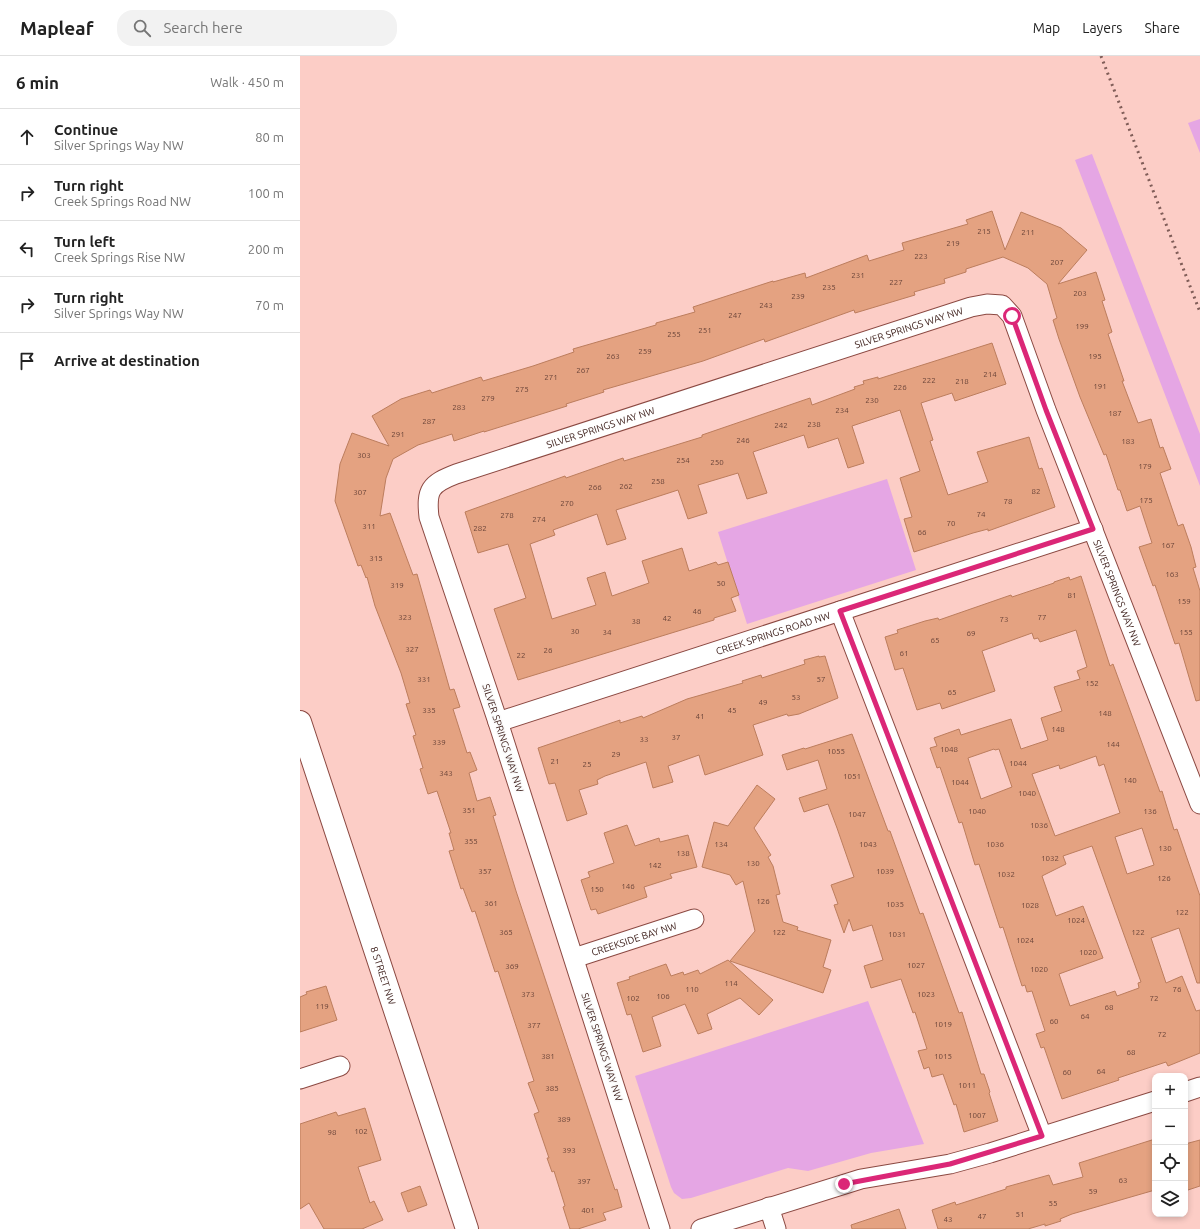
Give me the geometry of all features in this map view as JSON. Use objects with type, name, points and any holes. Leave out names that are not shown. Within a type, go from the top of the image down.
[{"type":"street","name":"SILVER SPRINGS WAY NW","points":[[660,1229],[498,722],[429,517],[427,500],[429,490],[443,479],[971,307],[987,304],[1002,305],[1012,316],[1046,410],[1200,804]]},
{"type":"street","name":"CREEK SPRINGS ROAD NW","points":[[498,722],[1093,529]]},
{"type":"street","points":[[840,611],[1042,1136]]},
{"type":"street","name":"8 STREET NW","points":[[300,722],[467,1229]]},
{"type":"street","name":"CREEKSIDE BAY NW","points":[[574,958],[694,919]]},
{"type":"street","points":[[300,1079],[340,1066]]},
{"type":"street","points":[[1188,1091],[1200,1087]]},
{"type":"street","points":[[701,1229],[855,1181],[950,1164],[1152,1102]]},
{"type":"street","points":[[769,1207],[776,1229]]},
{"type":"shaded area","points":[[1200,119],[1200,153],[1188,123]]},
{"type":"shaded area","points":[[1092,154],[1200,434],[1200,486],[1075,160]]},
{"type":"shaded area","points":[[887,479],[916,570],[747,624],[718,532]]},
{"type":"shaded area","points":[[868,1001],[924,1144],[871,1153],[808,1171],[788,1168],[691,1198],[682,1199],[674,1193],[635,1076]]},
{"type":"building","points":[[992,211],[1005,250],[1021,212],[1061,228],[1087,250],[1058,284],[1096,272],[1105,300],[1102,301],[1112,332],[1108,334],[1124,381],[1122,381],[1138,423],[1151,419],[1160,448],[1163,447],[1171,469],[1160,473],[1178,526],[1183,524],[1191,547],[1196,567],[1193,568],[1200,591],[1200,700],[1196,701],[1179,643],[1175,644],[1155,585],[1153,586],[1139,547],[1152,543],[1140,506],[1127,511],[1120,490],[1118,490],[1106,454],[1104,455],[1080,397],[1059,339],[1053,320],[1057,318],[1047,284],[1028,268],[1003,257],[966,269],[966,272],[944,279],[945,283],[914,292],[915,295],[855,313],[854,310],[765,342],[764,339],[703,361],[603,390],[604,392],[566,404],[567,406],[484,432],[454,441],[452,434],[418,445],[393,459],[386,478],[380,516],[390,513],[413,575],[417,574],[450,690],[454,689],[460,707],[453,709],[467,753],[470,752],[477,770],[469,773],[477,801],[490,797],[496,815],[493,816],[516,891],[615,1190],[617,1189],[622,1207],[603,1213],[606,1220],[578,1229],[570,1229],[563,1207],[565,1206],[554,1171],[552,1172],[547,1158],[549,1158],[534,1114],[539,1112],[528,1083],[534,1081],[498,971],[495,972],[475,911],[472,912],[463,888],[461,889],[449,851],[454,850],[449,833],[451,833],[437,791],[428,794],[420,769],[423,768],[413,736],[416,735],[406,704],[410,703],[401,673],[375,606],[367,577],[366,578],[361,565],[358,566],[335,501],[340,464],[352,433],[389,446],[372,416],[401,399],[430,390],[432,393],[481,377],[483,381],[533,366],[574,352],[573,349],[695,312],[693,307],[773,281],[805,273],[806,278],[867,255],[869,261],[904,250],[902,243],[968,224],[966,220]]},
{"type":"building","points":[[992,343],[1006,384],[955,401],[952,393],[921,403],[933,440],[930,441],[948,495],[988,482],[977,452],[1029,437],[1039,469],[1042,468],[1055,507],[988,531],[988,529],[973,533],[914,552],[904,519],[912,517],[900,478],[920,471],[900,410],[852,426],[864,463],[848,468],[838,438],[808,448],[804,435],[753,452],[767,493],[747,499],[738,473],[698,485],[707,513],[688,519],[678,490],[616,510],[626,539],[607,545],[597,514],[553,530],[555,535],[530,544],[552,619],[596,605],[587,578],[605,572],[612,596],[649,583],[642,561],[682,548],[689,571],[716,562],[718,565],[728,562],[739,595],[731,598],[736,611],[714,618],[714,620],[518,680],[494,609],[526,598],[508,544],[478,553],[465,512],[565,476],[566,478],[623,458],[624,461],[702,437],[702,435],[810,398],[812,405],[855,389],[854,387],[864,384],[863,381],[878,377],[878,379]]},
{"type":"building","points":[[1081,576],[1110,666],[1113,664],[1160,792],[1162,791],[1174,830],[1177,829],[1200,896],[1200,983],[1197,983],[1179,928],[1151,938],[1166,983],[1182,976],[1196,1011],[1200,1010],[1200,1053],[1168,1066],[1166,1062],[1118,1078],[1119,1080],[1062,1099],[1044,1047],[1041,1048],[1036,1034],[1045,1031],[1032,991],[1027,992],[1025,985],[1022,986],[1003,927],[1000,928],[979,864],[975,865],[962,822],[959,823],[940,767],[937,768],[930,748],[937,746],[934,738],[959,729],[961,735],[1011,719],[1021,749],[1048,740],[1041,718],[1062,711],[1054,687],[1080,679],[1077,671],[1087,667],[1076,630],[1040,642],[1038,638],[1034,639],[1032,633],[982,651],[995,691],[942,709],[940,703],[917,710],[903,668],[895,670],[885,637],[898,633],[897,630],[925,621],[938,618],[939,620],[1069,577],[1070,580]],"holes":[[[994,749],[999,749],[1012,787],[981,799],[968,758]],[[1096,756],[1099,766],[1104,764],[1120,813],[1055,836],[1032,774],[1059,765],[1060,769]],[[1142,828],[1154,865],[1127,874],[1115,837]],[[1092,846],[1141,982],[1138,983],[1139,988],[1117,996],[1115,991],[1070,1006],[1059,974],[1103,958],[1083,906],[1056,916],[1042,876],[1066,864],[1063,856]]]},
{"type":"building","points":[[825,656],[838,698],[799,714],[788,716],[787,714],[753,725],[763,755],[705,775],[699,755],[668,766],[673,782],[653,788],[646,762],[605,776],[597,780],[598,784],[579,790],[587,814],[567,821],[555,783],[549,784],[538,748],[620,720],[620,723],[642,716],[643,718],[687,699],[743,683],[742,681],[761,675],[762,678],[805,664],[804,660]]},
{"type":"building","points":[[852,734],[888,831],[890,831],[920,914],[923,913],[959,1013],[962,1012],[981,1074],[984,1074],[990,1092],[989,1093],[998,1121],[964,1132],[956,1104],[954,1105],[943,1074],[932,1077],[929,1067],[924,1069],[918,1051],[927,1049],[915,1012],[913,1013],[901,979],[871,988],[864,966],[883,960],[872,925],[853,931],[849,919],[844,933],[834,905],[838,904],[831,885],[854,877],[828,804],[804,812],[799,798],[827,789],[818,760],[787,770],[782,755]]},
{"type":"building","points":[[757,785],[775,799],[754,828],[771,855],[768,857],[773,866],[780,894],[776,895],[783,922],[798,927],[797,930],[831,940],[823,967],[831,970],[823,993],[730,961],[755,931],[743,881],[736,885],[730,875],[702,867],[714,822],[728,826]]},
{"type":"building","points":[[627,825],[635,846],[659,838],[660,842],[688,835],[697,867],[670,874],[672,878],[644,887],[647,897],[598,914],[596,909],[591,910],[581,880],[590,877],[588,872],[614,863],[604,833]]},
{"type":"building","points":[[728,960],[773,1000],[759,1015],[740,998],[707,1014],[712,1029],[698,1034],[685,1004],[652,1017],[661,1046],[643,1052],[631,1014],[627,1015],[617,983],[630,979],[629,977],[666,964],[671,976],[683,972],[684,975],[698,970],[700,974]]},
{"type":"building","points":[[326,986],[337,1020],[300,1032],[300,997],[307,994],[306,992]]},
{"type":"building","points":[[365,1108],[381,1160],[358,1167],[370,1203],[374,1201],[383,1220],[362,1229],[324,1229],[309,1203],[300,1209],[300,1124],[336,1112],[338,1116]]},
{"type":"building","points":[[1152,1140],[1152,1191],[1072,1214],[1060,1219],[1061,1221],[1045,1226],[1045,1224],[1028,1229],[938,1229],[932,1210],[955,1202],[956,1205],[1006,1189],[1006,1187],[1049,1175],[1053,1185],[1083,1177],[1079,1163]]},
{"type":"building","points":[[1200,1140],[1200,1186],[1188,1190],[1188,1145],[1188,1143]]},
{"type":"building","points":[[420,1186],[427,1205],[408,1212],[401,1193]]},
{"type":"building","points":[[899,1209],[906,1229],[852,1229],[851,1225]]},
{"type":"railway","points":[[1101,56],[1200,312]]},
{"type":"route","points":[[844,1184],[896,1172],[950,1164],[1042,1136],[840,611],[1093,529],[1046,410],[1012,316]]}]
